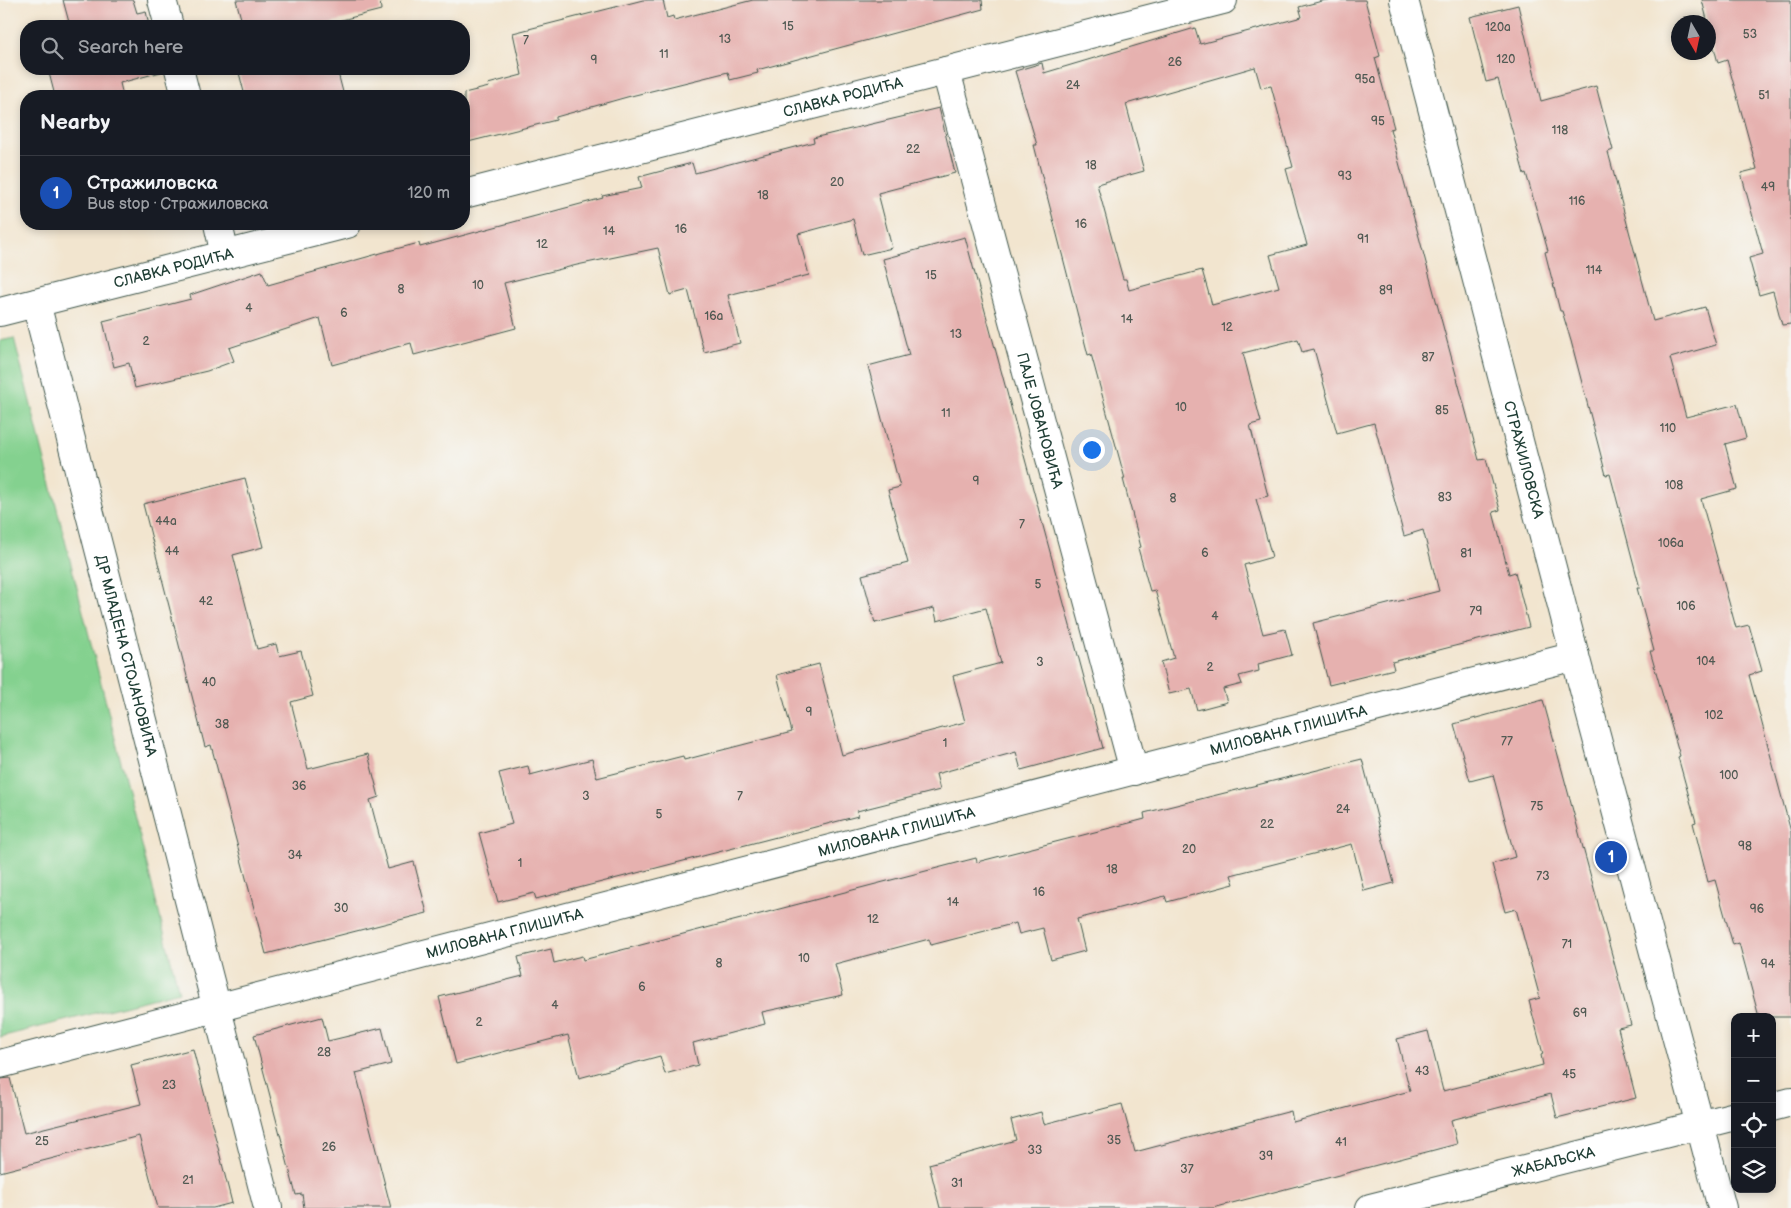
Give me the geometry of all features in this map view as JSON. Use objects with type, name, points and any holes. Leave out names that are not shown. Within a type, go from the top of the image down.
[{"type":"street","points":[[162,0],[167,20]]},
{"type":"street","name":"СЛАВКА РОДИЋА","points":[[470,192],[1223,0]]},
{"type":"street","name":"СТРАЖИЛОВСКА","points":[[1404,0],[1722,1208]]},
{"type":"street","name":"ПАЈЕ ЈОВАНОВИЋА","points":[[946,71],[1134,771]]},
{"type":"street","points":[[181,75],[184,90]]},
{"type":"street","points":[[219,230],[225,255]]},
{"type":"street","name":"СЛАВКА РОДИЋА","points":[[0,312],[323,230]]},
{"type":"street","name":"ДР МЛАДЕНА СТОЈАНОВИЋА","points":[[36,303],[268,1208]]},
{"type":"street","name":"МИЛОВАНА ГЛИШИЋА","points":[[217,1008],[1576,656]]},
{"type":"street","points":[[0,1064],[217,1008]]},
{"type":"street","points":[[1776,1106],[1791,1102]]},
{"type":"street","name":"ЖАБАЉСКА","points":[[1370,1208],[1731,1117]]},
{"type":"green space","points":[[14,338],[179,992],[0,1037],[0,341]]},
{"type":"building","points":[[63,0],[133,0],[137,13],[146,11],[148,20],[68,20]]},
{"type":"building","points":[[236,0],[380,0],[381,10],[342,20],[241,20]]},
{"type":"building","points":[[643,0],[663,0],[667,18],[673,16],[674,20],[753,0],[982,0],[983,9],[757,70],[758,73],[730,80],[728,72],[627,97],[556,117],[556,120],[470,142],[470,92],[489,87],[488,84],[522,75],[513,33]]},
{"type":"building","points":[[1326,0],[1365,0],[1380,56],[1375,58],[1394,128],[1390,129],[1479,460],[1486,459],[1500,510],[1493,512],[1509,574],[1515,572],[1529,627],[1392,662],[1394,669],[1329,685],[1313,623],[1439,591],[1423,530],[1404,536],[1374,423],[1337,433],[1314,349],[1302,352],[1298,339],[1243,353],[1261,422],[1250,425],[1268,496],[1256,499],[1272,557],[1244,565],[1263,634],[1285,629],[1292,655],[1258,664],[1259,671],[1239,676],[1242,684],[1223,689],[1227,702],[1197,710],[1191,689],[1169,694],[1161,662],[1174,658],[1155,590],[1150,591],[1138,548],[1141,547],[1123,479],[1125,479],[1091,354],[1088,355],[1034,145],[1037,145],[1015,71],[1042,63],[1044,73],[1195,28],[1200,44],[1302,17],[1299,7]],"holes":[[[1255,67],[1261,88],[1271,86],[1293,167],[1286,169],[1307,245],[1270,255],[1279,287],[1212,305],[1202,270],[1129,290],[1126,279],[1123,279],[1097,184],[1144,171],[1126,104]]]},
{"type":"building","points":[[1702,0],[1791,0],[1791,324],[1782,325],[1773,291],[1759,295],[1749,258],[1763,254],[1741,173],[1757,169],[1727,60],[1718,63],[1716,55],[1716,15],[1706,15]]},
{"type":"building","points":[[1518,5],[1541,101],[1596,86],[1613,150],[1608,152],[1653,321],[1705,307],[1716,345],[1670,358],[1686,417],[1737,404],[1746,438],[1725,444],[1737,489],[1701,499],[1736,628],[1749,625],[1762,671],[1749,675],[1791,832],[1791,1017],[1776,1017],[1776,1013],[1758,1013],[1739,943],[1733,945],[1715,880],[1708,882],[1693,823],[1696,822],[1678,757],[1680,756],[1650,651],[1654,651],[1637,588],[1640,588],[1610,474],[1606,475],[1571,341],[1562,311],[1560,311],[1545,252],[1548,251],[1526,173],[1524,174],[1498,79],[1486,82],[1470,17]]},
{"type":"building","points":[[50,75],[150,75],[120,83],[122,90],[53,90]]},
{"type":"building","points":[[240,75],[339,75],[342,90],[243,90]]},
{"type":"building","points":[[939,108],[955,173],[878,193],[892,248],[862,255],[853,219],[798,234],[809,275],[728,295],[740,343],[704,352],[688,290],[670,295],[658,248],[504,283],[516,328],[414,355],[411,343],[332,365],[320,318],[229,348],[234,361],[207,371],[135,388],[129,363],[114,367],[103,321],[191,299],[190,295],[262,271],[268,285],[388,251],[419,243],[420,247],[603,198],[602,196],[642,188],[639,177],[692,163],[695,173],[814,142],[813,138]]},
{"type":"building","points":[[965,237],[1103,748],[1021,770],[1016,752],[936,774],[940,790],[857,811],[858,816],[536,899],[534,893],[498,902],[479,833],[512,824],[499,773],[528,766],[530,775],[592,759],[597,778],[683,756],[684,760],[792,732],[777,675],[819,664],[842,755],[965,722],[953,676],[1001,663],[986,608],[937,621],[934,608],[875,623],[862,575],[908,563],[888,490],[900,487],[868,366],[909,355],[883,259]]},
{"type":"building","points":[[245,478],[263,547],[233,555],[257,649],[276,644],[279,656],[301,651],[313,696],[291,702],[308,769],[368,754],[379,797],[370,800],[388,869],[414,862],[427,913],[266,954],[211,745],[205,747],[143,504]]},
{"type":"building","points":[[1543,700],[1631,1025],[1618,1028],[1636,1098],[1557,1118],[1551,1094],[1451,1120],[1457,1144],[1213,1208],[940,1208],[929,1164],[1016,1140],[1011,1120],[1041,1112],[1044,1124],[1122,1104],[1135,1152],[1291,1111],[1293,1122],[1410,1091],[1397,1039],[1428,1031],[1443,1091],[1543,1065],[1541,1055],[1543,1054],[1529,1001],[1540,998],[1516,909],[1505,912],[1492,864],[1515,857],[1493,775],[1470,781],[1454,724]]},
{"type":"building","points":[[1362,759],[1394,883],[1364,891],[1352,844],[1231,875],[1234,884],[1167,902],[1165,896],[1077,919],[1085,951],[1051,960],[1043,928],[1019,934],[1016,923],[931,945],[929,939],[835,964],[843,995],[762,1012],[765,1024],[693,1043],[698,1065],[665,1074],[660,1056],[579,1078],[568,1035],[456,1064],[439,997],[523,976],[518,957],[551,949],[554,963],[582,956],[583,960],[976,858],[977,862],[1083,835],[1145,819],[1144,813]]},
{"type":"building","points":[[322,1017],[328,1041],[382,1028],[391,1064],[356,1073],[391,1208],[304,1208],[302,1194],[296,1195],[254,1035]]},
{"type":"building","points":[[193,1049],[232,1203],[213,1208],[158,1208],[139,1136],[0,1172],[0,1079],[10,1078],[24,1133],[141,1104],[131,1065]]},
{"type":"place","name":"Стражиловска","points":[[1611,857]]}]
